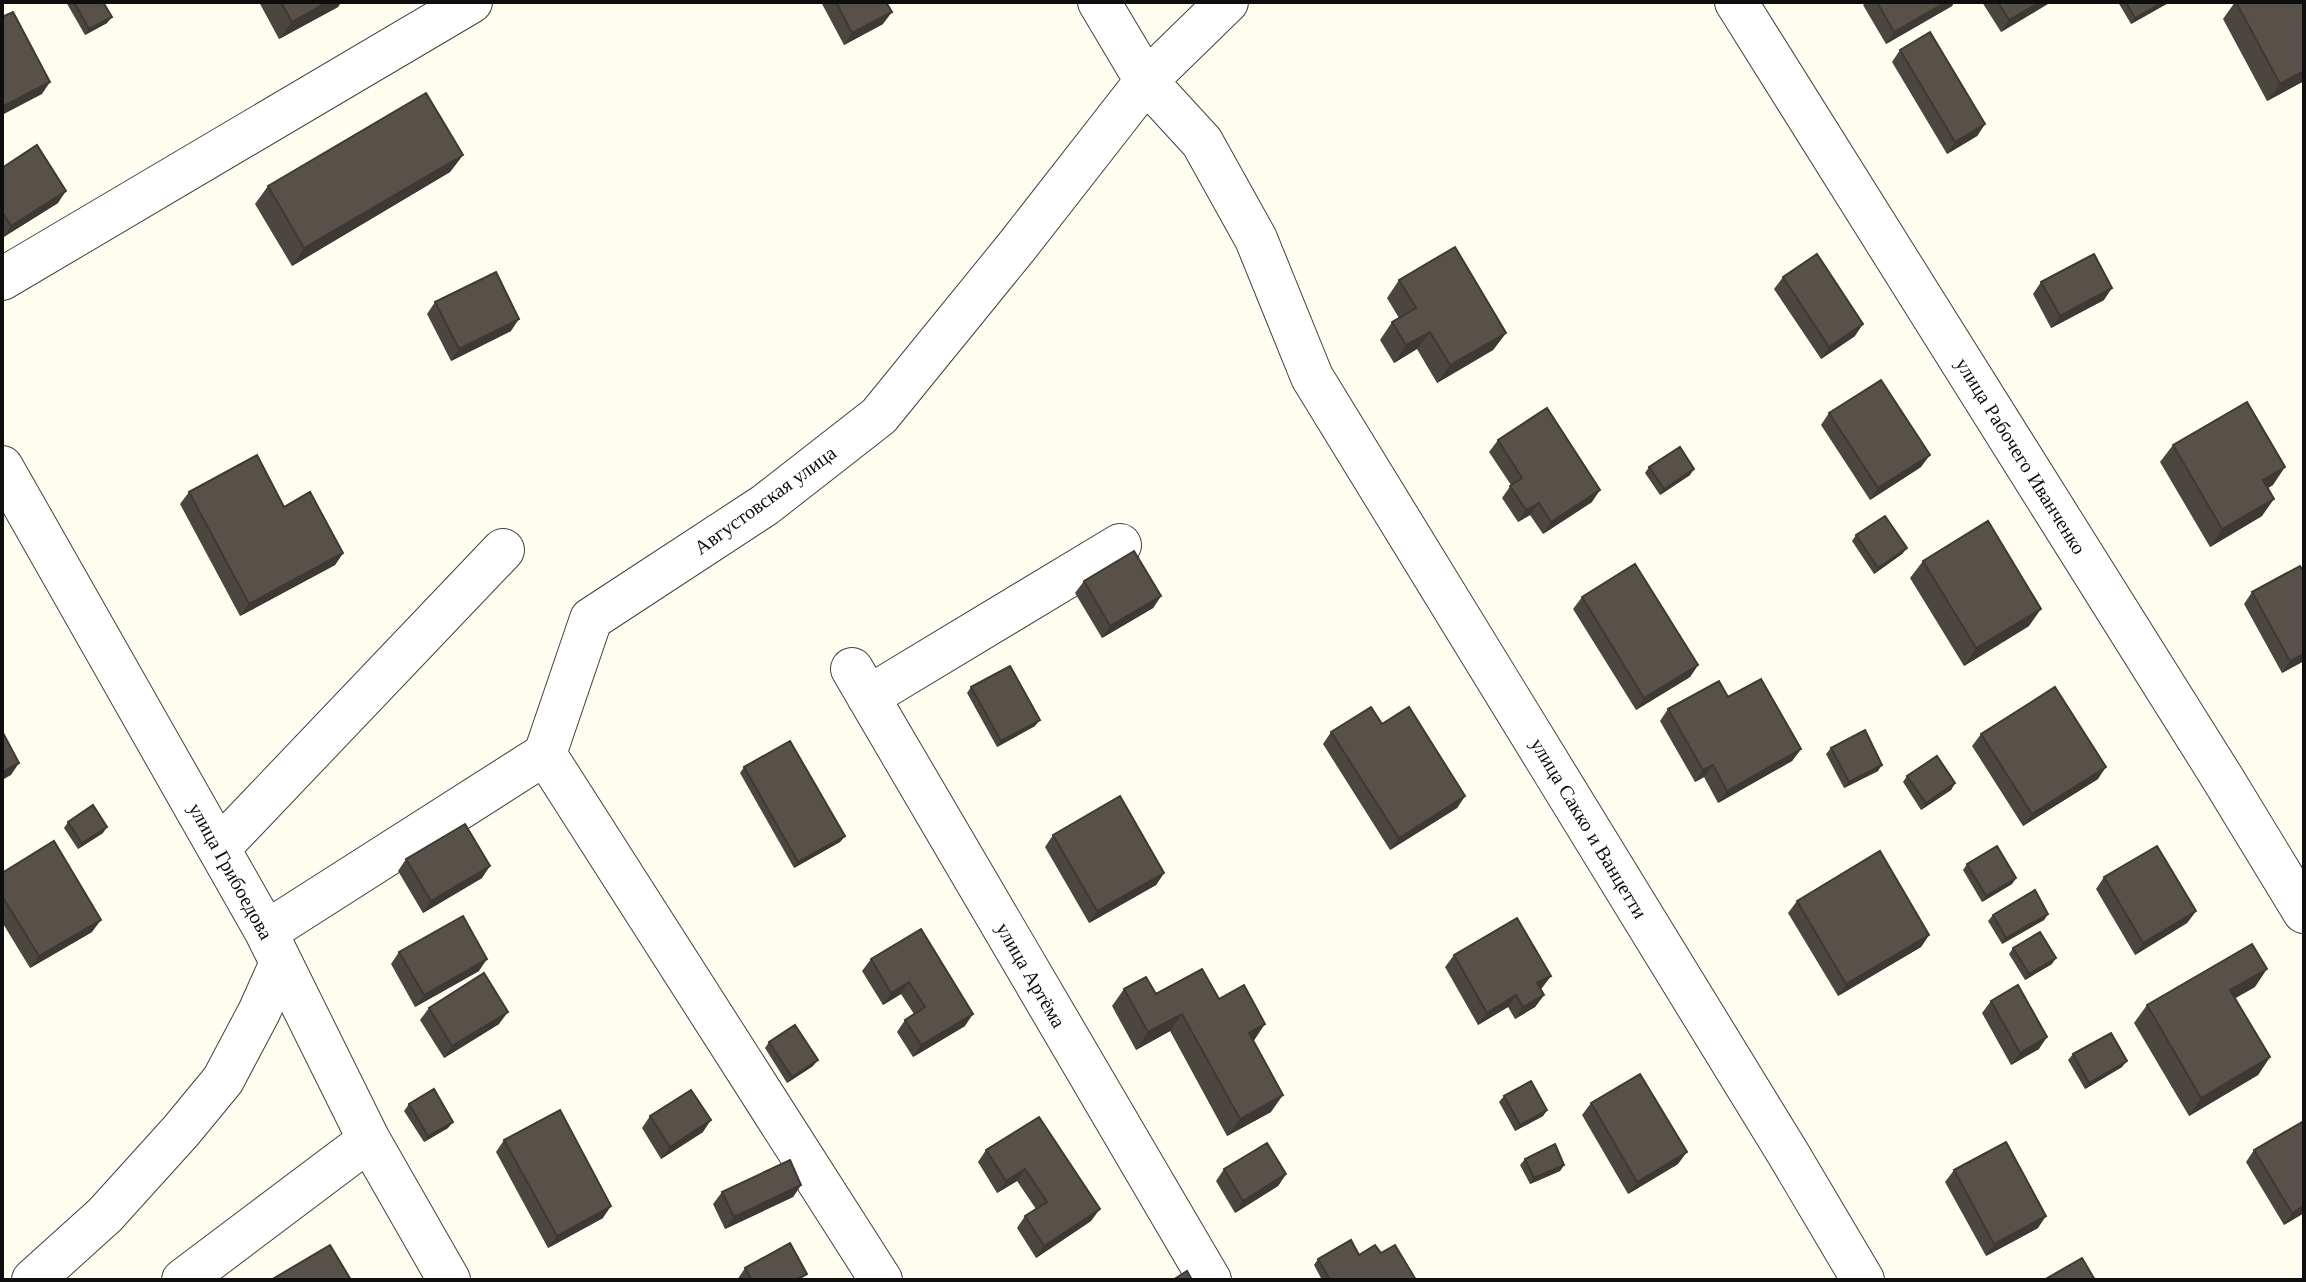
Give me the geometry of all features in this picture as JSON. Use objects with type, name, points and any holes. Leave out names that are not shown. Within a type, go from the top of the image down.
[{"type":"street","name":"улица Сакко и Ванцетти","points":[[1099,2],[1146,81],[1202,142],[1256,239],[1312,377],[1863,1280]]},
{"type":"street","name":"Августовская улица","points":[[545,754],[591,619],[765,505],[879,416],[1146,81],[1227,2]]},
{"type":"street","name":"улица Рабочего Иванченко","points":[[1736,2],[2304,912]]},
{"type":"street","points":[[2,279],[462,4]]},
{"type":"street","name":"улица Грибоедова","points":[[2,467],[274,947],[369,1140],[449,1280]]},
{"type":"street","name":"улица Артёма","points":[[1120,545],[860,683],[1210,1280]]},
{"type":"street","points":[[219,848],[503,550]]},
{"type":"street","points":[[33,1280],[105,1215],[223,1080],[259,1012],[274,947],[545,754],[881,1280]]},
{"type":"street","points":[[183,1280],[369,1140]]},
{"type":"building","points":[[74,2],[103,2],[112,17],[89,29]]},
{"type":"building","points":[[281,2],[327,2],[292,22]]},
{"type":"building","points":[[836,2],[886,2],[892,12],[852,33]]},
{"type":"building","points":[[1877,2],[1946,2],[1894,32]]},
{"type":"building","points":[[1998,2],[2040,2],[2009,20]]},
{"type":"building","points":[[2126,2],[2163,2],[2135,18]]},
{"type":"building","points":[[2236,2],[2304,2],[2304,71],[2280,84]]},
{"type":"building","points":[[13,12],[50,82],[2,107],[2,17]]},
{"type":"building","points":[[1930,32],[1985,124],[1955,142],[1900,50]]},
{"type":"building","points":[[426,93],[463,155],[304,248],[268,186]]},
{"type":"building","points":[[37,145],[66,191],[11,226],[2,212],[2,168]]},
{"type":"building","points":[[1455,247],[1506,333],[1450,365],[1430,332],[1406,345],[1392,322],[1416,308],[1399,280]]},
{"type":"building","points":[[1817,254],[1863,324],[1829,347],[1783,277]]},
{"type":"building","points":[[2094,254],[2112,288],[2060,316],[2041,282]]},
{"type":"building","points":[[496,272],[519,319],[459,349],[435,302]]},
{"type":"building","points":[[1881,380],[1930,455],[1878,488],[1829,413]]},
{"type":"building","points":[[2247,402],[2285,467],[2263,480],[2274,499],[2222,529],[2173,445]]},
{"type":"building","points":[[1547,408],[1600,490],[1551,522],[1539,503],[1526,510],[1510,486],[1522,478],[1498,440]]},
{"type":"building","points":[[1680,447],[1694,469],[1664,489],[1649,467]]},
{"type":"building","points":[[257,455],[284,507],[310,492],[343,553],[249,604],[189,492]]},
{"type":"building","points":[[1885,516],[1907,548],[1878,568],[1856,535]]},
{"type":"building","points":[[1988,521],[2041,609],[1976,648],[1923,561]]},
{"type":"building","points":[[1134,551],[1161,596],[1110,626],[1084,581]]},
{"type":"building","points":[[1635,564],[1698,665],[1644,698],[1582,597]]},
{"type":"building","points":[[2300,566],[2304,573],[2304,654],[2290,661],[2252,592]]},
{"type":"building","points":[[1010,666],[1040,720],[1001,741],[971,687]]},
{"type":"building","points":[[1761,679],[1801,749],[1727,791],[1713,765],[1703,770],[1668,709],[1719,681],[1728,697]]},
{"type":"building","points":[[2055,687],[2106,767],[2032,814],[1981,734]]},
{"type":"building","points":[[1371,707],[1382,724],[1409,707],[1465,796],[1399,838],[1331,732]]},
{"type":"building","points":[[1865,730],[1882,765],[1849,782],[1831,748]]},
{"type":"building","points":[[2,731],[19,763],[2,772]]},
{"type":"building","points":[[790,741],[845,836],[798,862],[744,767]]},
{"type":"building","points":[[1937,756],[1955,783],[1926,803],[1907,776]]},
{"type":"building","points":[[1120,796],[1164,873],[1097,911],[1053,835]]},
{"type":"building","points":[[93,805],[107,827],[82,843],[68,822]]},
{"type":"building","points":[[465,824],[490,866],[431,901],[406,859]]},
{"type":"building","points":[[54,841],[101,920],[39,956],[2,896],[2,873]]},
{"type":"building","points":[[1997,846],[2016,878],[1986,896],[1967,864]]},
{"type":"building","points":[[2157,846],[2196,911],[2143,943],[2104,877]]},
{"type":"building","points":[[1880,851],[1929,935],[1846,984],[1797,901]]},
{"type":"building","points":[[2035,890],[2048,914],[2006,938],[1993,915]]},
{"type":"building","points":[[463,916],[487,959],[424,995],[399,952]]},
{"type":"building","points":[[1517,918],[1551,976],[1537,983],[1544,995],[1523,1007],[1516,995],[1487,1013],[1454,955]]},
{"type":"building","points":[[921,929],[973,1014],[921,1045],[905,1020],[925,1007],[909,982],[891,993],[871,959]]},
{"type":"building","points":[[2040,932],[2056,958],[2029,974],[2013,948]]},
{"type":"building","points":[[2252,944],[2267,969],[2230,990],[2270,1057],[2201,1098],[2147,1005]]},
{"type":"building","points":[[1202,969],[1219,999],[1244,985],[1265,1024],[1249,1033],[1283,1095],[1240,1119],[1182,1014],[1148,1032],[1124,989],[1146,977],[1156,994]]},
{"type":"building","points":[[484,973],[508,1012],[452,1046],[429,1008]]},
{"type":"building","points":[[2018,985],[2047,1037],[2020,1053],[1991,1001]]},
{"type":"building","points":[[795,1025],[818,1060],[792,1077],[769,1042]]},
{"type":"building","points":[[2111,1033],[2127,1061],[2089,1083],[2073,1054]]},
{"type":"building","points":[[1640,1074],[1687,1152],[1637,1182],[1591,1103]]},
{"type":"building","points":[[1531,1081],[1547,1110],[1520,1125],[1504,1096]]},
{"type":"building","points":[[434,1089],[453,1122],[428,1136],[409,1104]]},
{"type":"building","points":[[691,1090],[711,1120],[670,1147],[650,1116]]},
{"type":"building","points":[[560,1110],[611,1206],[557,1236],[504,1140]]},
{"type":"building","points":[[1039,1117],[1100,1209],[1044,1246],[1025,1216],[1047,1202],[1025,1169],[1006,1181],[986,1150]]},
{"type":"building","points":[[2304,1121],[2304,1206],[2292,1213],[2254,1150]]},
{"type":"building","points":[[2006,1142],[2046,1216],[1994,1244],[1954,1170]]},
{"type":"building","points":[[1267,1143],[1286,1174],[1243,1201],[1224,1169]]},
{"type":"building","points":[[1555,1144],[1564,1165],[1534,1178],[1525,1159]]},
{"type":"building","points":[[790,1160],[801,1185],[734,1217],[722,1192]]},
{"type":"building","points":[[1351,1240],[1359,1255],[1375,1245],[1381,1253],[1395,1245],[1416,1280],[1330,1280],[1318,1259]]},
{"type":"building","points":[[790,1243],[807,1274],[796,1280],[752,1280],[745,1268]]},
{"type":"building","points":[[330,1245],[351,1280],[271,1280]]},
{"type":"building","points":[[2082,1258],[2095,1280],[2044,1280]]},
{"type":"building","points":[[1187,1271],[1192,1280],[1173,1280]]}]
